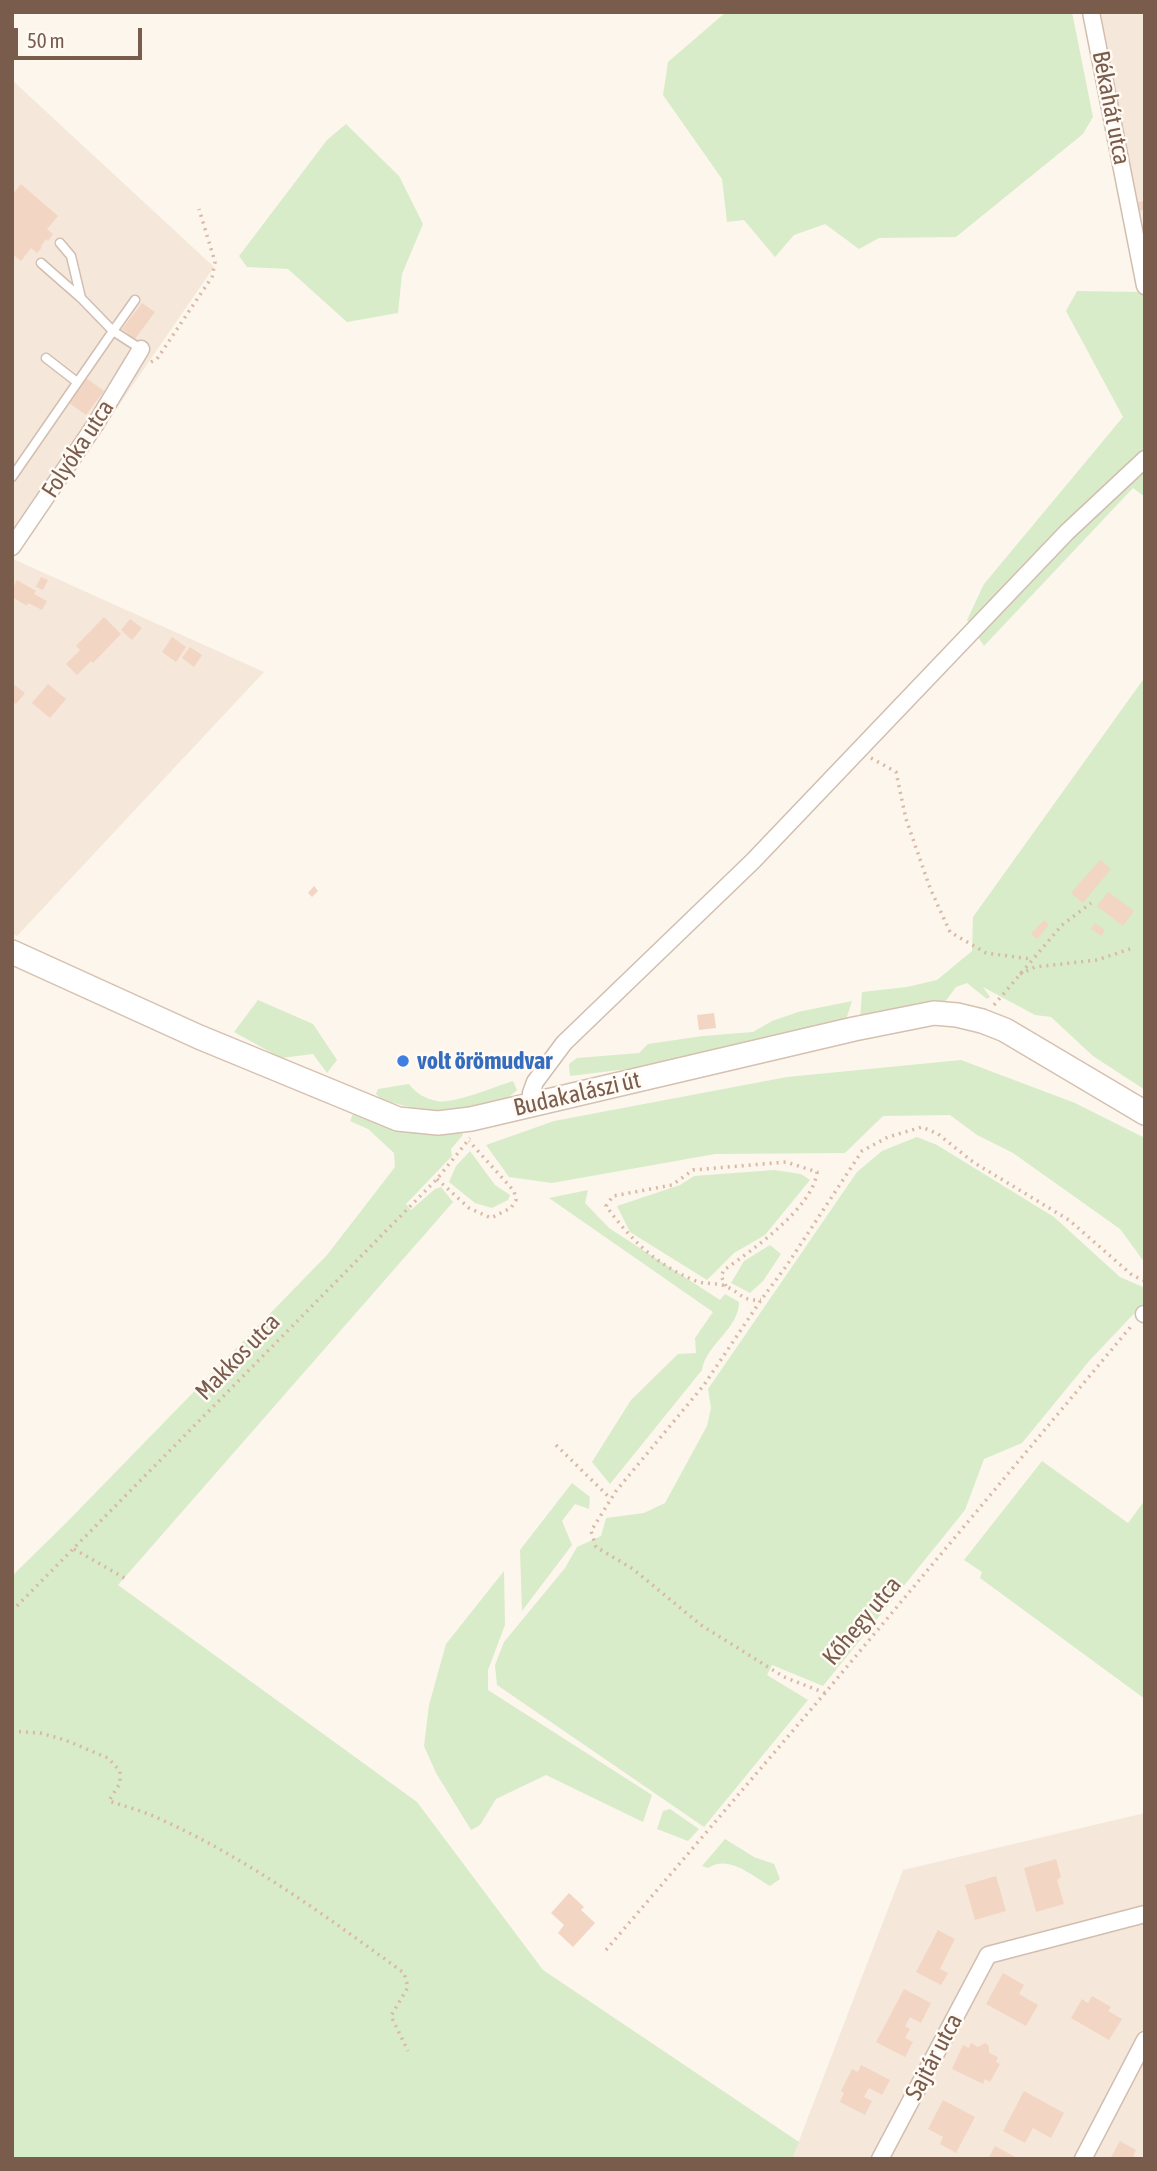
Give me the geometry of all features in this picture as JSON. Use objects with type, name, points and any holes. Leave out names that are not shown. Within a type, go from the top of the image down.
[{"type":"main road","name":"Budakalászi út","points":[[12,952],[199,1037],[398,1119],[470,1130],[531,1106],[854,1029],[934,1013],[957,1014],[1005,1030],[1145,1113]]},
{"type":"street","name":"Békahát utca","points":[[1091,12],[1145,286]]},
{"type":"street","name":"Folyóka utca","points":[[12,547],[96,425],[141,349]]},
{"type":"street","points":[[531,1106],[531,1093],[536,1082],[564,1043],[753,861],[1079,520],[1145,459]]},
{"type":"street","name":"Sajtár utca","points":[[880,2159],[988,1955],[1145,1914]]},
{"type":"street","points":[[1083,2159],[1145,2040]]},
{"type":"lane","points":[[60,243],[71,256],[81,298]]},
{"type":"lane","points":[[41,263],[113,331],[141,349]]},
{"type":"lane","points":[[12,477],[135,300]]},
{"type":"lane","points":[[46,358],[77,382]]},
{"type":"path","points":[[127,373],[157,359],[212,277],[215,262],[199,209]]},
{"type":"path","points":[[858,750],[896,772],[910,831],[930,888],[950,932],[986,953],[1031,959]]},
{"type":"path","points":[[982,1021],[1062,925],[1091,903]]},
{"type":"path","points":[[1018,975],[1035,967],[1089,962],[1130,949]]},
{"type":"path","points":[[825,1693],[784,1676],[702,1625],[633,1570],[596,1547],[591,1531],[611,1499],[704,1385],[862,1151],[888,1137],[922,1128],[938,1134],[973,1162],[1069,1220],[1132,1275],[1145,1281]]},
{"type":"path","points":[[437,1179],[469,1208],[491,1218],[511,1208],[516,1200],[514,1191],[470,1130]]},
{"type":"path","name":"Makkos utca","points":[[12,1611],[437,1179],[470,1130]]},
{"type":"path","points":[[726,1286],[721,1276],[724,1270],[763,1242],[786,1221],[816,1184],[817,1172],[786,1162],[693,1170],[672,1185],[613,1196],[606,1206],[628,1236],[659,1261],[698,1282],[726,1286],[747,1301],[761,1300]]},
{"type":"path","name":"Kőhegy utca","points":[[606,1950],[825,1693],[1131,1325],[1144,1314]]},
{"type":"path","points":[[556,1446],[611,1499]]},
{"type":"path","points":[[74,1549],[128,1580]]},
{"type":"path","points":[[12,1731],[40,1733],[108,1758],[120,1771],[120,1783],[109,1801],[159,1818],[217,1849],[274,1883],[404,1973],[408,1987],[391,2015],[408,2051]]},
{"type":"shaded area","points":[[1089,12],[1145,12],[1145,299],[1140,259]]},
{"type":"shaded area","points":[[12,80],[214,267],[13,559],[264,672],[17,936],[12,934]]},
{"type":"shaded area","points":[[1145,1813],[1145,2159],[792,2159],[903,1870]]},
{"type":"green space","points":[[726,12],[1072,12],[1093,117],[1083,134],[956,237],[879,238],[859,249],[825,224],[794,235],[775,257],[744,220],[727,222],[722,179],[663,95],[668,62]]},
{"type":"green space","points":[[346,124],[399,176],[423,224],[402,274],[398,313],[347,322],[288,269],[247,267],[239,256],[327,140]]},
{"type":"green space","points":[[1077,291],[1144,292],[1145,497],[1133,488],[984,646],[967,620],[984,584],[1123,417],[1066,311]]},
{"type":"green space","points":[[1145,677],[1145,1090],[1093,1056],[1051,1017],[1035,1015],[983,987],[990,997],[987,999],[967,983],[956,987],[945,1002],[860,1020],[862,992],[907,987],[937,980],[972,951],[973,917]]},
{"type":"green space","points":[[258,1000],[313,1024],[337,1060],[327,1073],[313,1054],[281,1058],[234,1032]]},
{"type":"green space","points":[[852,1001],[846,1020],[644,1067],[570,1076],[569,1064],[577,1058],[639,1053],[648,1044],[753,1032],[772,1021],[798,1012]]},
{"type":"green space","points":[[961,1060],[1075,1103],[1145,1138],[1145,1263],[1120,1229],[1013,1153],[977,1135],[950,1115],[883,1116],[845,1153],[715,1154],[552,1183],[509,1177],[486,1145],[554,1121],[787,1077]]},
{"type":"green space","points":[[513,1081],[517,1090],[500,1105],[429,1112],[382,1100],[376,1094],[378,1089],[409,1084],[425,1097],[444,1101],[463,1098]]},
{"type":"green space","points":[[354,1112],[461,1131],[463,1135],[451,1149],[452,1156],[406,1204],[411,1210],[441,1187],[453,1202],[118,1585],[417,1802],[543,1970],[799,2142],[792,2159],[12,2159],[12,1576],[327,1255],[395,1167],[394,1153],[368,1129],[350,1121]]},
{"type":"green space","points":[[917,1137],[937,1145],[1054,1217],[1120,1277],[1145,1288],[1145,1302],[1090,1360],[1022,1443],[984,1459],[965,1510],[823,1686],[772,1665],[767,1675],[808,1700],[704,1827],[497,1685],[495,1665],[504,1642],[565,1568],[577,1547],[601,1536],[606,1518],[644,1513],[665,1503],[707,1426],[711,1408],[708,1389],[857,1172],[882,1151]]},
{"type":"green space","points":[[470,1151],[495,1185],[510,1195],[508,1200],[492,1208],[475,1203],[449,1182],[456,1166]]},
{"type":"green space","points":[[774,1170],[801,1174],[810,1180],[765,1235],[734,1253],[707,1280],[630,1232],[617,1206],[680,1185],[694,1176]]},
{"type":"green space","points":[[588,1190],[585,1203],[609,1228],[720,1300],[725,1294],[739,1302],[734,1320],[709,1352],[702,1370],[610,1484],[592,1462],[631,1400],[678,1354],[696,1353],[695,1338],[713,1312],[549,1198]]},
{"type":"green space","points":[[770,1245],[781,1254],[763,1281],[750,1293],[731,1283],[744,1261]]},
{"type":"green space","points":[[1042,1461],[1128,1523],[1145,1500],[1145,1699],[980,1578],[982,1572],[964,1560]]},
{"type":"green space","points":[[572,1483],[590,1497],[589,1509],[575,1504],[562,1521],[572,1545],[522,1611],[520,1550]]},
{"type":"green space","points":[[504,1571],[505,1625],[488,1670],[488,1690],[652,1795],[643,1822],[546,1775],[496,1799],[480,1825],[471,1830],[436,1773],[424,1746],[429,1705],[446,1644]]},
{"type":"green space","points":[[670,1809],[699,1829],[688,1841],[657,1829],[663,1811]]},
{"type":"green space","points":[[725,1839],[754,1857],[774,1864],[780,1879],[770,1886],[732,1865],[724,1863],[708,1868],[702,1866]]},
{"type":"building","points":[[21,184],[58,216],[47,229],[53,234],[48,241],[46,239],[37,253],[31,248],[21,261],[12,254],[12,195]]},
{"type":"building","points":[[1143,201],[1144,210],[1134,212],[1133,203]]},
{"type":"building","points":[[142,303],[155,312],[135,339],[122,329]]},
{"type":"building","points":[[86,378],[104,391],[86,415],[69,403]]},
{"type":"building","points":[[41,577],[48,580],[43,590],[36,587]]},
{"type":"building","points":[[17,580],[47,601],[42,610],[28,603],[27,606],[12,597],[12,585],[14,586]]},
{"type":"building","points":[[104,617],[121,634],[93,663],[91,661],[77,675],[66,664],[80,650],[76,646]]},
{"type":"building","points":[[130,619],[142,628],[132,640],[121,630]]},
{"type":"building","points":[[172,637],[186,647],[176,662],[162,652]]},
{"type":"building","points":[[190,647],[202,655],[194,667],[182,658]]},
{"type":"building","points":[[12,683],[25,693],[16,704],[12,701]]},
{"type":"building","points":[[48,684],[66,699],[50,718],[32,703]]},
{"type":"building","points":[[1100,860],[1111,869],[1083,903],[1071,893]]},
{"type":"building","points":[[314,886],[318,891],[312,897],[308,893]]},
{"type":"building","points":[[1108,892],[1134,911],[1123,926],[1097,906]]},
{"type":"building","points":[[1044,920],[1049,925],[1037,939],[1031,934]]},
{"type":"building","points":[[1095,923],[1105,930],[1101,936],[1091,929]]},
{"type":"building","points":[[714,1013],[716,1028],[699,1030],[697,1015]]},
{"type":"building","points":[[1056,1859],[1061,1877],[1057,1880],[1064,1904],[1036,1912],[1024,1868]]},
{"type":"building","points":[[996,1876],[1006,1911],[975,1920],[965,1885]]},
{"type":"building","points":[[569,1893],[584,1907],[581,1910],[595,1923],[573,1947],[558,1933],[564,1925],[551,1913]]},
{"type":"building","points":[[938,1930],[955,1939],[940,1969],[948,1973],[941,1985],[916,1972]]},
{"type":"building","points":[[1003,1973],[1024,1985],[1019,1994],[1038,2005],[1026,2026],[986,2004]]},
{"type":"building","points":[[904,1989],[931,2003],[921,2023],[910,2017],[905,2026],[910,2029],[905,2038],[913,2042],[905,2057],[876,2042]]},
{"type":"building","points":[[1092,1996],[1111,2007],[1108,2011],[1122,2019],[1109,2040],[1071,2018],[1082,1999],[1088,2003]]},
{"type":"building","points":[[971,2043],[978,2047],[985,2043],[989,2046],[989,2053],[998,2057],[996,2062],[1000,2064],[990,2082],[985,2079],[983,2084],[952,2069],[963,2045],[969,2048]]},
{"type":"building","points":[[861,2065],[890,2080],[882,2095],[869,2088],[864,2097],[872,2101],[865,2115],[840,2102],[844,2093],[841,2091],[852,2069],[858,2072]]},
{"type":"building","points":[[1024,2091],[1064,2113],[1051,2138],[1033,2128],[1025,2143],[1003,2131]]},
{"type":"building","points":[[943,2100],[975,2117],[956,2153],[940,2144],[943,2137],[928,2129]]},
{"type":"building","points":[[1120,2141],[1136,2150],[1133,2156],[1139,2159],[1110,2159]]},
{"type":"building","points":[[995,2146],[1019,2159],[988,2159]]},
{"type":"place","name":"volt örömudvar","points":[[403,1061]]}]
